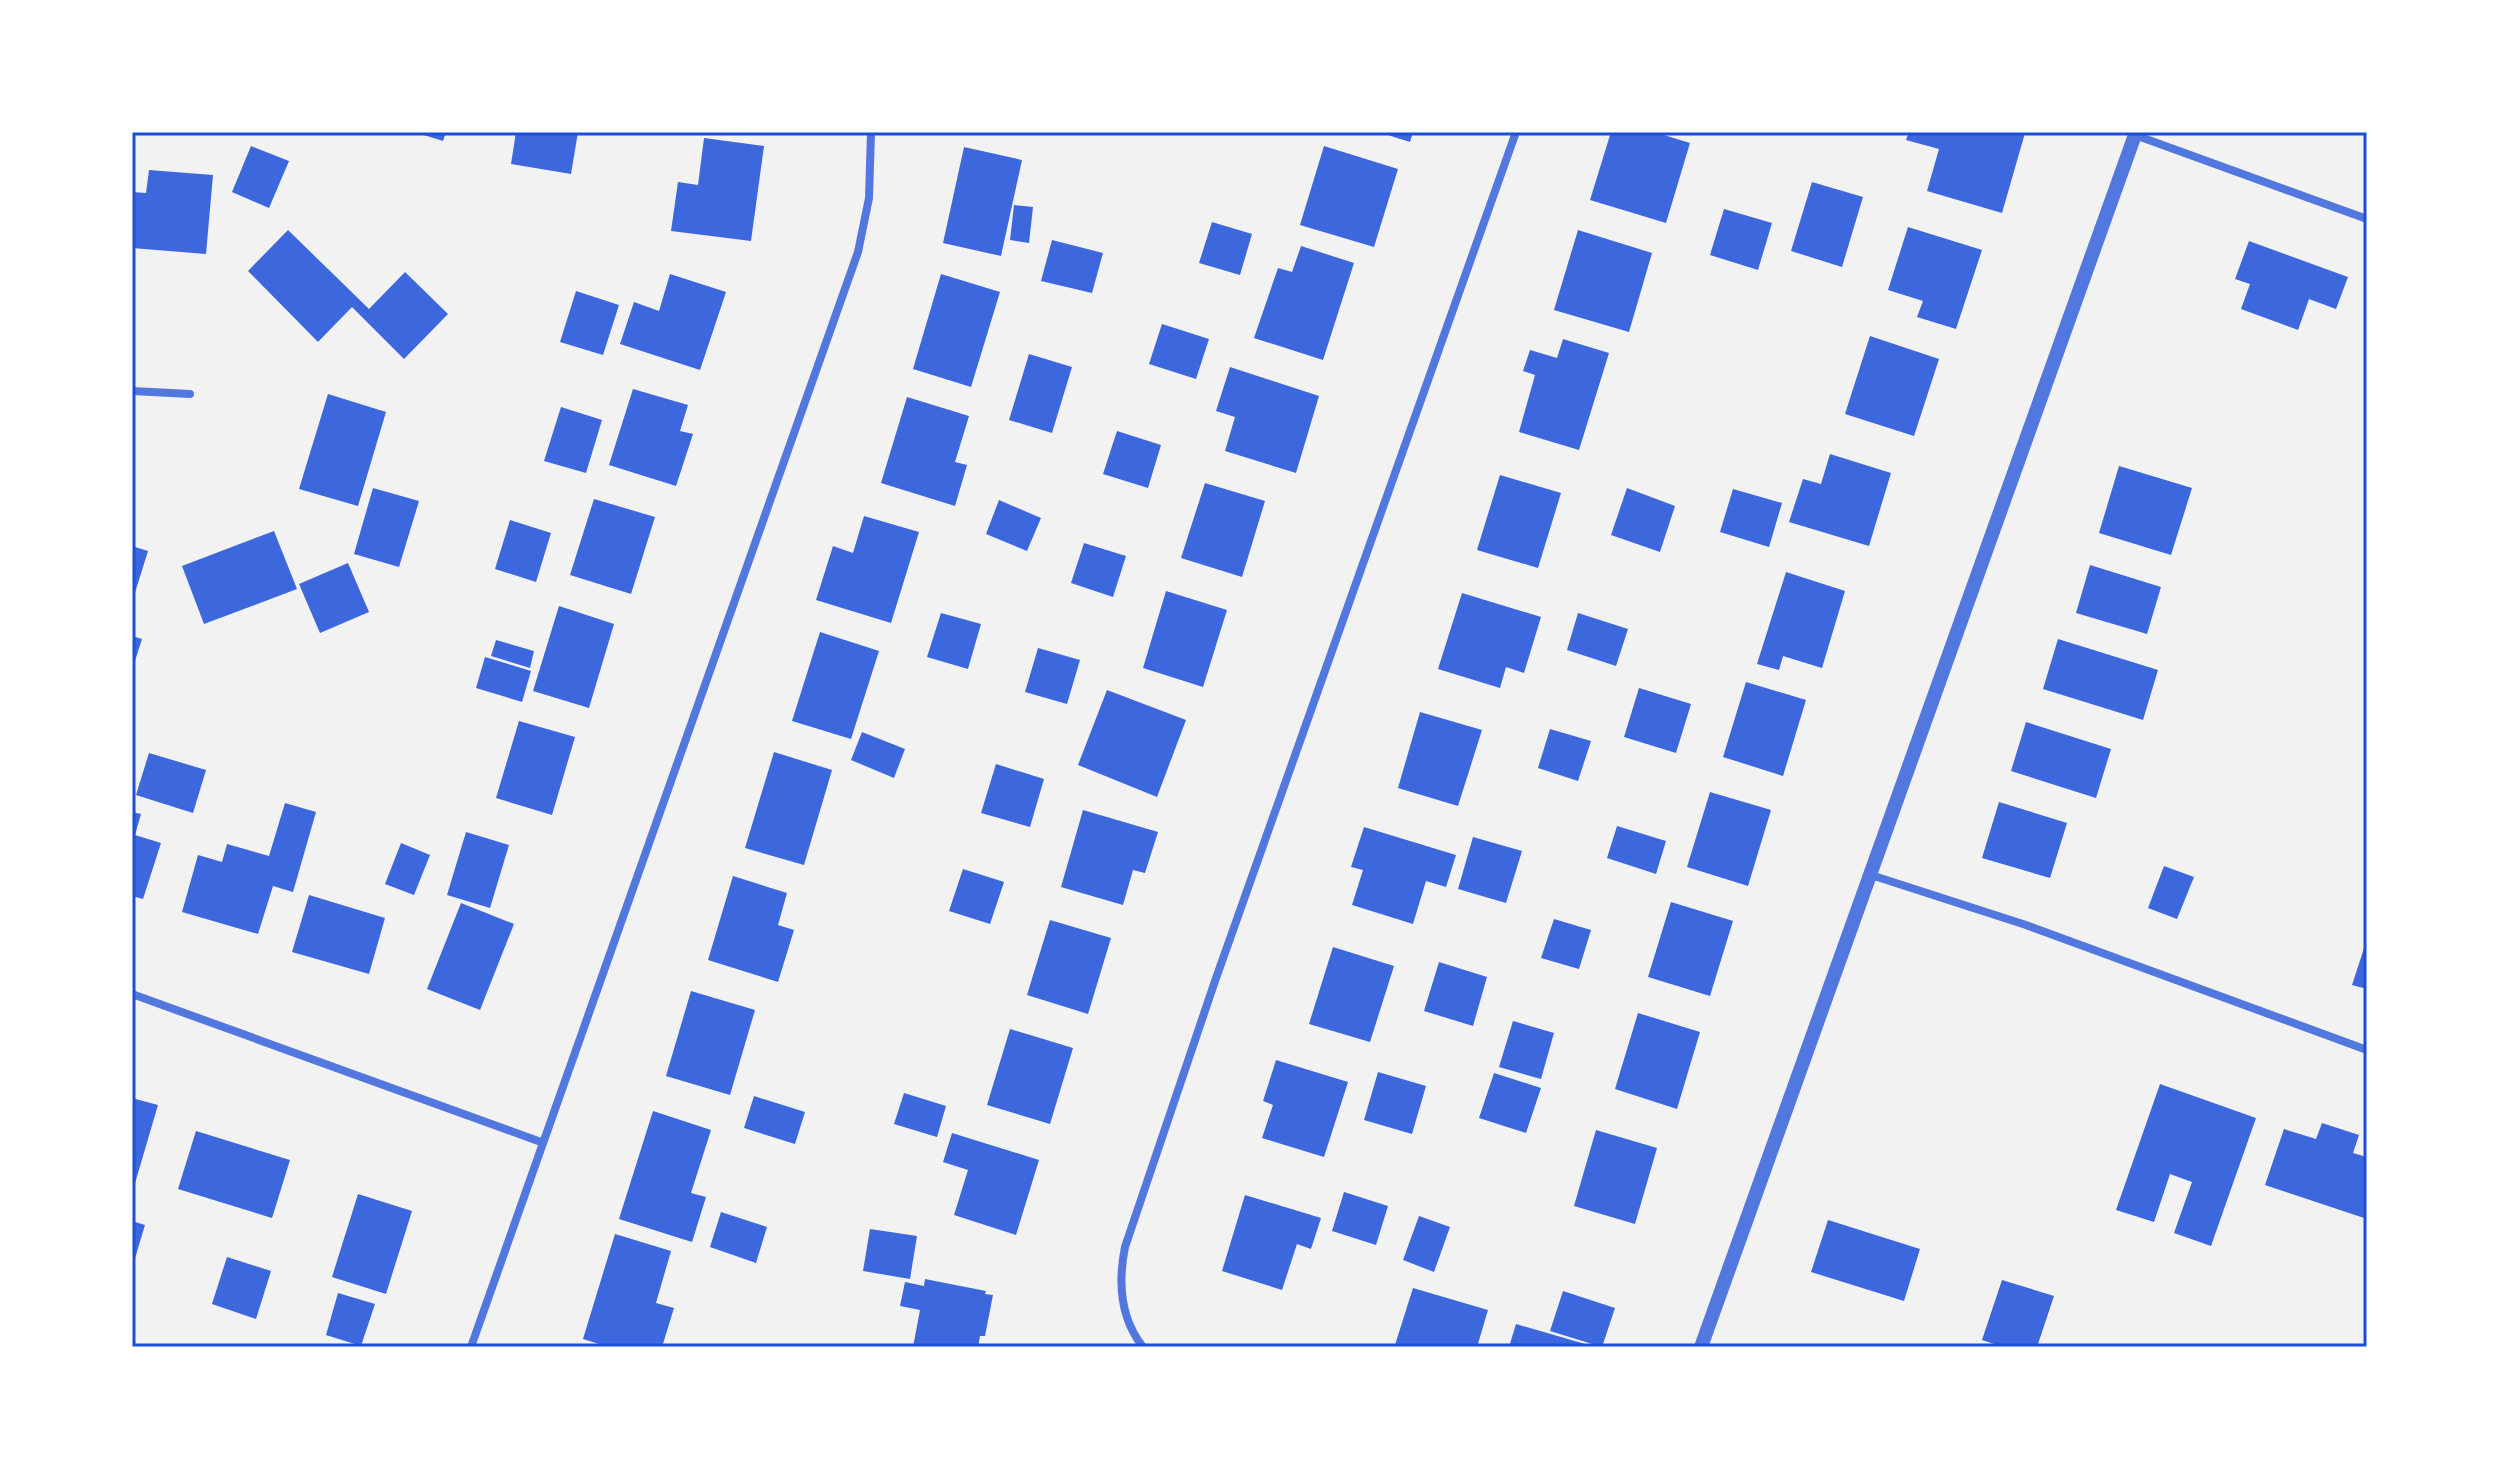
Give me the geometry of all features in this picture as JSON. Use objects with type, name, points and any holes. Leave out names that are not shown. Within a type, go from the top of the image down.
[{"type":"street","points":[[471,1347],[858,252],[869,198],[871,132]]},
{"type":"street","points":[[1143,1347],[1122,1305],[1120,1268],[1125,1247],[1215,981],[1516,132]]},
{"type":"street","points":[[1701,1347],[2136,133],[2367,219]]},
{"type":"street","points":[[132,391],[190,394]]},
{"type":"street","points":[[1871,875],[2026,925],[2367,1050]]},
{"type":"street","points":[[132,994],[541,1142]]},
{"type":"building","points":[[414,132],[446,132],[443,141]]},
{"type":"building","points":[[516,132],[578,132],[571,174],[511,164]]},
{"type":"building","points":[[1378,132],[1413,132],[1410,142]]},
{"type":"building","points":[[1611,132],[1654,132],[1690,143],[1666,223],[1590,200]]},
{"type":"building","points":[[1909,132],[2025,133],[2002,213],[1927,191],[1939,149],[1906,140]]},
{"type":"building","points":[[704,138],[764,146],[751,241],[671,231],[678,182],[698,185]]},
{"type":"building","points":[[251,146],[289,161],[269,208],[232,192]]},
{"type":"building","points":[[1324,146],[1398,169],[1374,247],[1300,225]]},
{"type":"building","points":[[964,147],[1022,160],[1001,256],[943,243]]},
{"type":"building","points":[[149,170],[213,175],[206,254],[132,248],[132,192],[146,193]]},
{"type":"building","points":[[1812,182],[1863,197],[1842,267],[1791,251]]},
{"type":"building","points":[[1014,205],[1033,207],[1029,243],[1010,240]]},
{"type":"building","points":[[1724,209],[1772,223],[1758,270],[1710,255]]},
{"type":"building","points":[[1212,222],[1252,234],[1240,275],[1199,263]]},
{"type":"building","points":[[1908,227],[1982,250],[1956,329],[1917,317],[1923,301],[1888,290]]},
{"type":"building","points":[[288,230],[369,309],[405,272],[448,314],[404,359],[352,307],[318,342],[248,271]]},
{"type":"building","points":[[1578,230],[1652,253],[1629,332],[1554,310]]},
{"type":"building","points":[[1052,240],[1103,253],[1092,293],[1041,281]]},
{"type":"building","points":[[2249,241],[2348,277],[2336,309],[2309,299],[2298,330],[2241,309],[2250,284],[2235,279]]},
{"type":"building","points":[[1301,246],[1354,263],[1323,360],[1254,338],[1278,268],[1292,272]]},
{"type":"building","points":[[670,274],[726,292],[700,370],[620,344],[634,302],[659,311]]},
{"type":"building","points":[[941,274],[1000,292],[971,387],[913,369]]},
{"type":"building","points":[[576,291],[619,305],[603,355],[560,342]]},
{"type":"building","points":[[1162,324],[1209,339],[1196,379],[1149,364]]},
{"type":"building","points":[[1870,336],[1939,359],[1914,436],[1845,414]]},
{"type":"building","points":[[1563,339],[1609,353],[1579,450],[1519,432],[1535,375],[1523,371],[1530,350],[1557,358]]},
{"type":"building","points":[[1029,354],[1072,367],[1052,433],[1009,420]]},
{"type":"building","points":[[1230,367],[1319,396],[1296,473],[1225,451],[1235,417],[1216,411]]},
{"type":"building","points":[[633,389],[688,405],[680,431],[693,434],[676,486],[609,465]]},
{"type":"building","points":[[328,394],[386,412],[358,506],[299,489]]},
{"type":"building","points":[[907,397],[969,416],[955,462],[967,465],[955,506],[881,483]]},
{"type":"building","points":[[561,407],[602,420],[586,473],[544,461]]},
{"type":"building","points":[[1117,431],[1161,445],[1148,488],[1103,474]]},
{"type":"building","points":[[1830,454],[1891,473],[1869,546],[1789,522],[1803,479],[1821,484]]},
{"type":"building","points":[[2119,466],[2192,488],[2171,555],[2099,533]]},
{"type":"building","points":[[1500,475],[1561,493],[1538,568],[1477,550]]},
{"type":"building","points":[[1205,483],[1265,501],[1242,577],[1181,558]]},
{"type":"building","points":[[373,488],[419,501],[399,567],[354,554]]},
{"type":"building","points":[[1627,488],[1675,506],[1660,552],[1611,535]]},
{"type":"building","points":[[1733,489],[1782,503],[1769,547],[1720,532]]},
{"type":"building","points":[[594,499],[655,517],[631,594],[570,575]]},
{"type":"building","points":[[999,500],[1041,518],[1027,551],[986,534]]},
{"type":"building","points":[[864,516],[919,532],[891,623],[816,600],[833,546],[853,553]]},
{"type":"building","points":[[510,520],[551,533],[536,582],[495,569]]},
{"type":"building","points":[[274,531],[297,589],[204,624],[182,566]]},
{"type":"building","points":[[1084,543],[1126,556],[1113,597],[1071,583]]},
{"type":"building","points":[[132,546],[148,551],[133,599],[132,599]]},
{"type":"building","points":[[348,563],[369,612],[320,633],[299,584]]},
{"type":"building","points":[[2090,565],[2161,587],[2147,634],[2076,613]]},
{"type":"building","points":[[1786,572],[1845,591],[1822,668],[1783,656],[1779,670],[1757,664]]},
{"type":"building","points":[[1166,591],[1227,610],[1203,687],[1143,668]]},
{"type":"building","points":[[1462,593],[1541,617],[1524,673],[1506,667],[1500,688],[1438,669]]},
{"type":"building","points":[[559,606],[614,624],[589,708],[533,691]]},
{"type":"building","points":[[941,613],[981,624],[968,669],[927,657]]},
{"type":"building","points":[[1578,613],[1628,629],[1616,666],[1567,650]]},
{"type":"building","points":[[820,632],[879,651],[851,739],[792,721]]},
{"type":"building","points":[[132,636],[142,639],[133,667],[132,667]]},
{"type":"building","points":[[2058,639],[2158,670],[2143,720],[2043,689]]},
{"type":"building","points":[[496,640],[534,651],[530,668],[491,656]]},
{"type":"building","points":[[1038,648],[1080,660],[1067,704],[1025,692]]},
{"type":"building","points":[[485,657],[531,671],[522,702],[476,688]]},
{"type":"building","points":[[1746,682],[1806,700],[1783,776],[1723,757]]},
{"type":"building","points":[[1639,688],[1691,704],[1676,753],[1624,737]]},
{"type":"building","points":[[1107,690],[1186,720],[1157,797],[1078,765]]},
{"type":"building","points":[[1420,712],[1482,730],[1458,806],[1398,788]]},
{"type":"building","points":[[519,721],[575,737],[552,815],[496,798]]},
{"type":"building","points":[[2026,722],[2111,749],[2096,798],[2011,771]]},
{"type":"building","points":[[1550,729],[1591,741],[1578,781],[1538,768]]},
{"type":"building","points":[[862,732],[905,749],[894,778],[851,760]]},
{"type":"building","points":[[774,752],[832,770],[804,865],[745,848]]},
{"type":"building","points":[[149,753],[206,770],[193,813],[136,795]]},
{"type":"building","points":[[996,764],[1044,779],[1030,827],[981,813]]},
{"type":"building","points":[[1710,792],[1771,810],[1748,886],[1687,867]]},
{"type":"building","points":[[1999,802],[2067,823],[2050,878],[1982,858]]},
{"type":"building","points":[[285,803],[316,812],[293,892],[273,886],[258,934],[182,912],[198,855],[222,862],[227,844],[269,856]]},
{"type":"building","points":[[1083,810],[1158,832],[1145,873],[1133,870],[1123,905],[1061,887]]},
{"type":"building","points":[[132,812],[141,814],[135,835],[161,843],[143,899],[132,896]]},
{"type":"building","points":[[1617,826],[1666,841],[1656,874],[1607,858]]},
{"type":"building","points":[[1364,827],[1456,855],[1446,887],[1426,881],[1413,924],[1352,905],[1363,870],[1351,867]]},
{"type":"building","points":[[466,832],[509,845],[490,908],[447,895]]},
{"type":"building","points":[[1473,837],[1522,851],[1506,903],[1458,889]]},
{"type":"building","points":[[401,843],[430,855],[414,895],[385,884]]},
{"type":"building","points":[[2164,866],[2194,877],[2177,919],[2148,908]]},
{"type":"building","points":[[963,869],[1004,882],[990,924],[949,911]]},
{"type":"building","points":[[733,876],[787,893],[778,925],[794,930],[778,982],[708,960]]},
{"type":"building","points":[[309,895],[385,918],[369,974],[292,952]]},
{"type":"building","points":[[1671,902],[1733,921],[1710,996],[1648,977]]},
{"type":"building","points":[[461,903],[514,924],[480,1010],[427,989]]},
{"type":"building","points":[[1554,919],[1591,930],[1579,969],[1541,958]]},
{"type":"building","points":[[1050,920],[1111,938],[1088,1014],[1027,995]]},
{"type":"building","points":[[2367,939],[2367,989],[2352,985]]},
{"type":"building","points":[[1333,947],[1394,966],[1370,1042],[1309,1024]]},
{"type":"building","points":[[1439,962],[1487,977],[1473,1026],[1424,1011]]},
{"type":"building","points":[[691,991],[755,1010],[730,1095],[666,1076]]},
{"type":"building","points":[[1638,1013],[1700,1032],[1677,1109],[1615,1089]]},
{"type":"building","points":[[1513,1021],[1554,1033],[1541,1079],[1499,1067]]},
{"type":"building","points":[[1010,1029],[1073,1048],[1050,1124],[987,1105]]},
{"type":"building","points":[[1276,1060],[1348,1082],[1324,1157],[1262,1138],[1273,1105],[1263,1101]]},
{"type":"building","points":[[1378,1072],[1426,1086],[1412,1134],[1364,1120]]},
{"type":"building","points":[[1494,1073],[1541,1088],[1526,1133],[1479,1118]]},
{"type":"building","points":[[2160,1084],[2256,1118],[2211,1246],[2174,1233],[2192,1182],[2170,1174],[2154,1222],[2116,1210]]},
{"type":"building","points":[[904,1093],[946,1106],[937,1137],[894,1124]]},
{"type":"building","points":[[754,1096],[805,1112],[795,1144],[744,1128]]},
{"type":"building","points":[[132,1098],[158,1105],[133,1190],[132,1189]]},
{"type":"building","points":[[653,1111],[711,1130],[691,1193],[706,1197],[692,1242],[619,1219]]},
{"type":"building","points":[[2322,1123],[2359,1135],[2353,1153],[2367,1157],[2367,1219],[2265,1185],[2284,1129],[2316,1139]]},
{"type":"building","points":[[1596,1130],[1657,1148],[1635,1224],[1574,1206]]},
{"type":"building","points":[[196,1131],[290,1160],[272,1218],[178,1189]]},
{"type":"building","points":[[952,1133],[1039,1160],[1016,1235],[954,1215],[968,1170],[943,1162]]},
{"type":"building","points":[[1344,1192],[1388,1206],[1376,1245],[1332,1231]]},
{"type":"building","points":[[358,1194],[412,1211],[386,1294],[332,1277]]},
{"type":"building","points":[[1245,1195],[1321,1218],[1311,1249],[1297,1244],[1282,1290],[1222,1271]]},
{"type":"building","points":[[721,1212],[767,1227],[756,1263],[710,1247]]},
{"type":"building","points":[[1419,1216],[1450,1227],[1434,1272],[1403,1260]]},
{"type":"building","points":[[1828,1220],[1920,1249],[1904,1301],[1811,1272]]},
{"type":"building","points":[[132,1221],[145,1225],[133,1265],[132,1265]]},
{"type":"building","points":[[870,1229],[917,1236],[910,1279],[863,1271]]},
{"type":"building","points":[[615,1234],[671,1251],[656,1303],[674,1308],[662,1347],[609,1347],[583,1339]]},
{"type":"building","points":[[227,1257],[271,1271],[256,1319],[212,1304]]},
{"type":"building","points":[[925,1279],[993,1295],[985,1336],[980,1336],[978,1347],[913,1347],[920,1310],[900,1306],[905,1282],[924,1286]]},
{"type":"building","points":[[2002,1280],[2054,1296],[2037,1347],[2003,1347],[1982,1340]]},
{"type":"building","points":[[1413,1288],[1488,1310],[1477,1347],[1395,1345]]},
{"type":"building","points":[[1563,1291],[1615,1308],[1602,1347],[1550,1331]]},
{"type":"building","points":[[338,1293],[375,1304],[361,1346],[326,1335]]},
{"type":"building","points":[[1516,1324],[1592,1346],[1592,1347],[1509,1347]]}]
